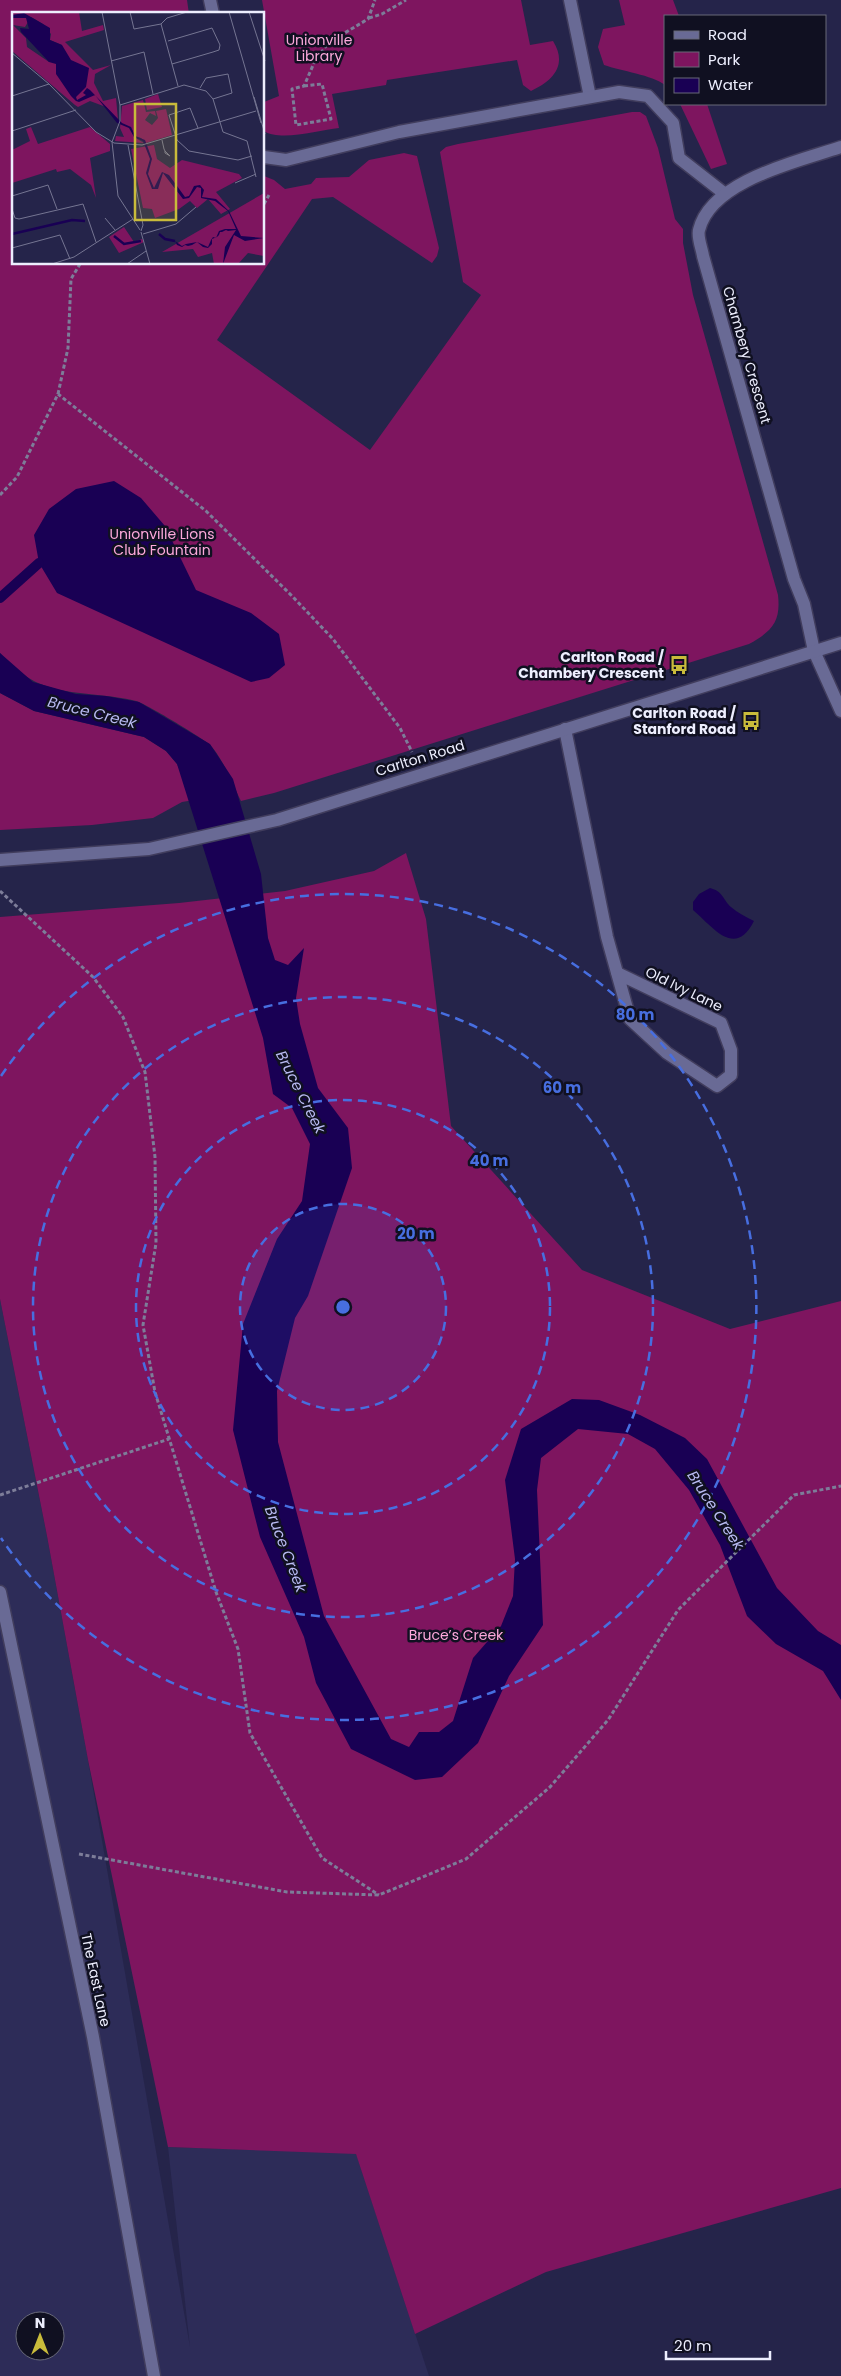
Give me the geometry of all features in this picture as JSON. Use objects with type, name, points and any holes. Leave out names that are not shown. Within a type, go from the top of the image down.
[{"type":"street","points":[[570,0],[590,97]]},
{"type":"street","points":[[265,157],[286,160],[399,132],[619,92],[648,96],[673,123],[679,158],[725,194]]},
{"type":"street","name":"Chambery Crescent","points":[[841,147],[746,179],[725,194],[710,210],[699,230],[703,256],[794,579],[804,604],[814,651],[841,711]]},
{"type":"street","name":"Carlton Road","points":[[0,860],[149,849],[277,820],[841,643]]},
{"type":"street","name":"Old Ivy Lane","points":[[565,729],[607,937],[616,973],[630,1019],[667,1053],[717,1086],[731,1075],[731,1050],[721,1023],[616,973]]},
{"type":"street","name":"The East Lane","points":[[0,1592],[93,2038],[154,2376]]},
{"type":"path","points":[[368,18],[375,0]]},
{"type":"path","points":[[304,86],[314,63],[328,43],[368,18],[382,14],[406,0]]},
{"type":"path","points":[[322,84],[331,119],[296,125],[292,89],[304,86],[322,84]]},
{"type":"path","points":[[265,202],[269,195]]},
{"type":"path","points":[[0,495],[17,477],[58,394],[68,348],[71,279],[79,265]]},
{"type":"path","points":[[58,394],[206,511],[333,639],[400,728],[422,773]]},
{"type":"path","points":[[0,891],[93,977],[123,1016],[145,1072],[155,1157],[156,1243],[142,1325],[155,1392],[216,1592],[238,1649],[250,1732],[322,1858],[379,1895]]},
{"type":"path","points":[[0,1496],[169,1439]]},
{"type":"path","points":[[54,1849],[287,1892],[379,1895],[466,1860],[550,1787],[608,1720],[678,1610],[702,1586],[794,1495],[841,1486]]},
{"type":"shaded area","points":[[0,1299],[47,1536],[88,1760],[190,2347],[168,2147],[356,2153],[429,2376],[0,2376]]},
{"type":"green space","name":"Unionville Lions Club Fountain","points":[[0,0],[187,0],[189,12],[12,12],[12,265],[265,265],[265,176],[274,180],[285,189],[311,184],[316,178],[349,177],[369,160],[404,153],[417,156],[439,248],[437,256],[432,263],[333,197],[312,199],[217,340],[370,450],[481,295],[463,282],[440,152],[446,147],[458,144],[632,112],[640,112],[646,116],[658,148],[675,219],[683,229],[683,243],[693,295],[778,595],[779,604],[776,619],[764,635],[749,644],[274,793],[241,801],[223,763],[214,749],[185,728],[136,701],[47,686],[15,669],[0,653]]},
{"type":"green space","name":"Unionville Library","points":[[262,0],[521,0],[530,45],[553,41],[559,58],[558,65],[552,77],[531,91],[523,85],[517,60],[387,80],[386,85],[332,94],[339,128],[290,135],[271,134],[265,131],[265,102],[279,96]]},
{"type":"green space","points":[[619,0],[673,0],[679,15],[664,15],[664,84],[644,76],[604,65],[598,47],[603,29],[625,25]]},
{"type":"green space","points":[[680,105],[707,105],[727,164],[711,169]]},
{"type":"green space","points":[[0,693],[34,711],[144,737],[166,751],[177,764],[194,800],[182,802],[153,818],[92,825],[0,830]]},
{"type":"green space","name":"Bruce’s Creek","points":[[406,853],[426,919],[451,1126],[582,1270],[730,1329],[841,1301],[841,2188],[546,2272],[415,2334],[356,2154],[168,2147],[88,1760],[47,1536],[0,1299],[0,917],[179,903],[285,891],[374,871]]},
{"type":"water","points":[[114,481],[141,498],[165,526],[196,590],[251,613],[279,634],[285,665],[269,678],[251,682],[57,593],[39,563],[34,535],[49,509],[76,489]]},
{"type":"water","name":"Bruce Creek","points":[[0,653],[33,682],[76,694],[106,696],[139,702],[210,744],[233,779],[261,874],[268,938],[275,960],[288,965],[304,948],[296,998],[300,1024],[318,1088],[348,1128],[352,1168],[308,1296],[295,1318],[277,1391],[278,1442],[324,1616],[391,1739],[409,1747],[419,1732],[439,1732],[453,1721],[473,1658],[501,1626],[513,1596],[515,1559],[505,1480],[521,1429],[572,1399],[599,1400],[640,1415],[685,1438],[707,1459],[777,1588],[818,1631],[841,1645],[841,1700],[823,1671],[776,1644],[747,1616],[720,1545],[689,1490],[655,1449],[628,1434],[578,1429],[541,1458],[537,1490],[543,1625],[509,1676],[478,1743],[442,1777],[415,1780],[351,1749],[316,1683],[304,1637],[260,1537],[233,1430],[243,1324],[277,1239],[302,1201],[310,1144],[292,1108],[273,1094],[263,1038],[177,764],[166,751],[144,737],[34,711],[0,693]]},
{"type":"water","points":[[710,888],[720,893],[728,904],[742,915],[754,921],[747,932],[739,938],[732,939],[724,936],[693,910],[693,902],[699,894]]},
{"type":"waterway","points":[[0,598],[39,563]]},
{"type":"place","name":"Carlton Road / Chambery Crescent","points":[[679,665]]},
{"type":"place","name":"Carlton Road / Stanford Road","points":[[751,721]]}]
